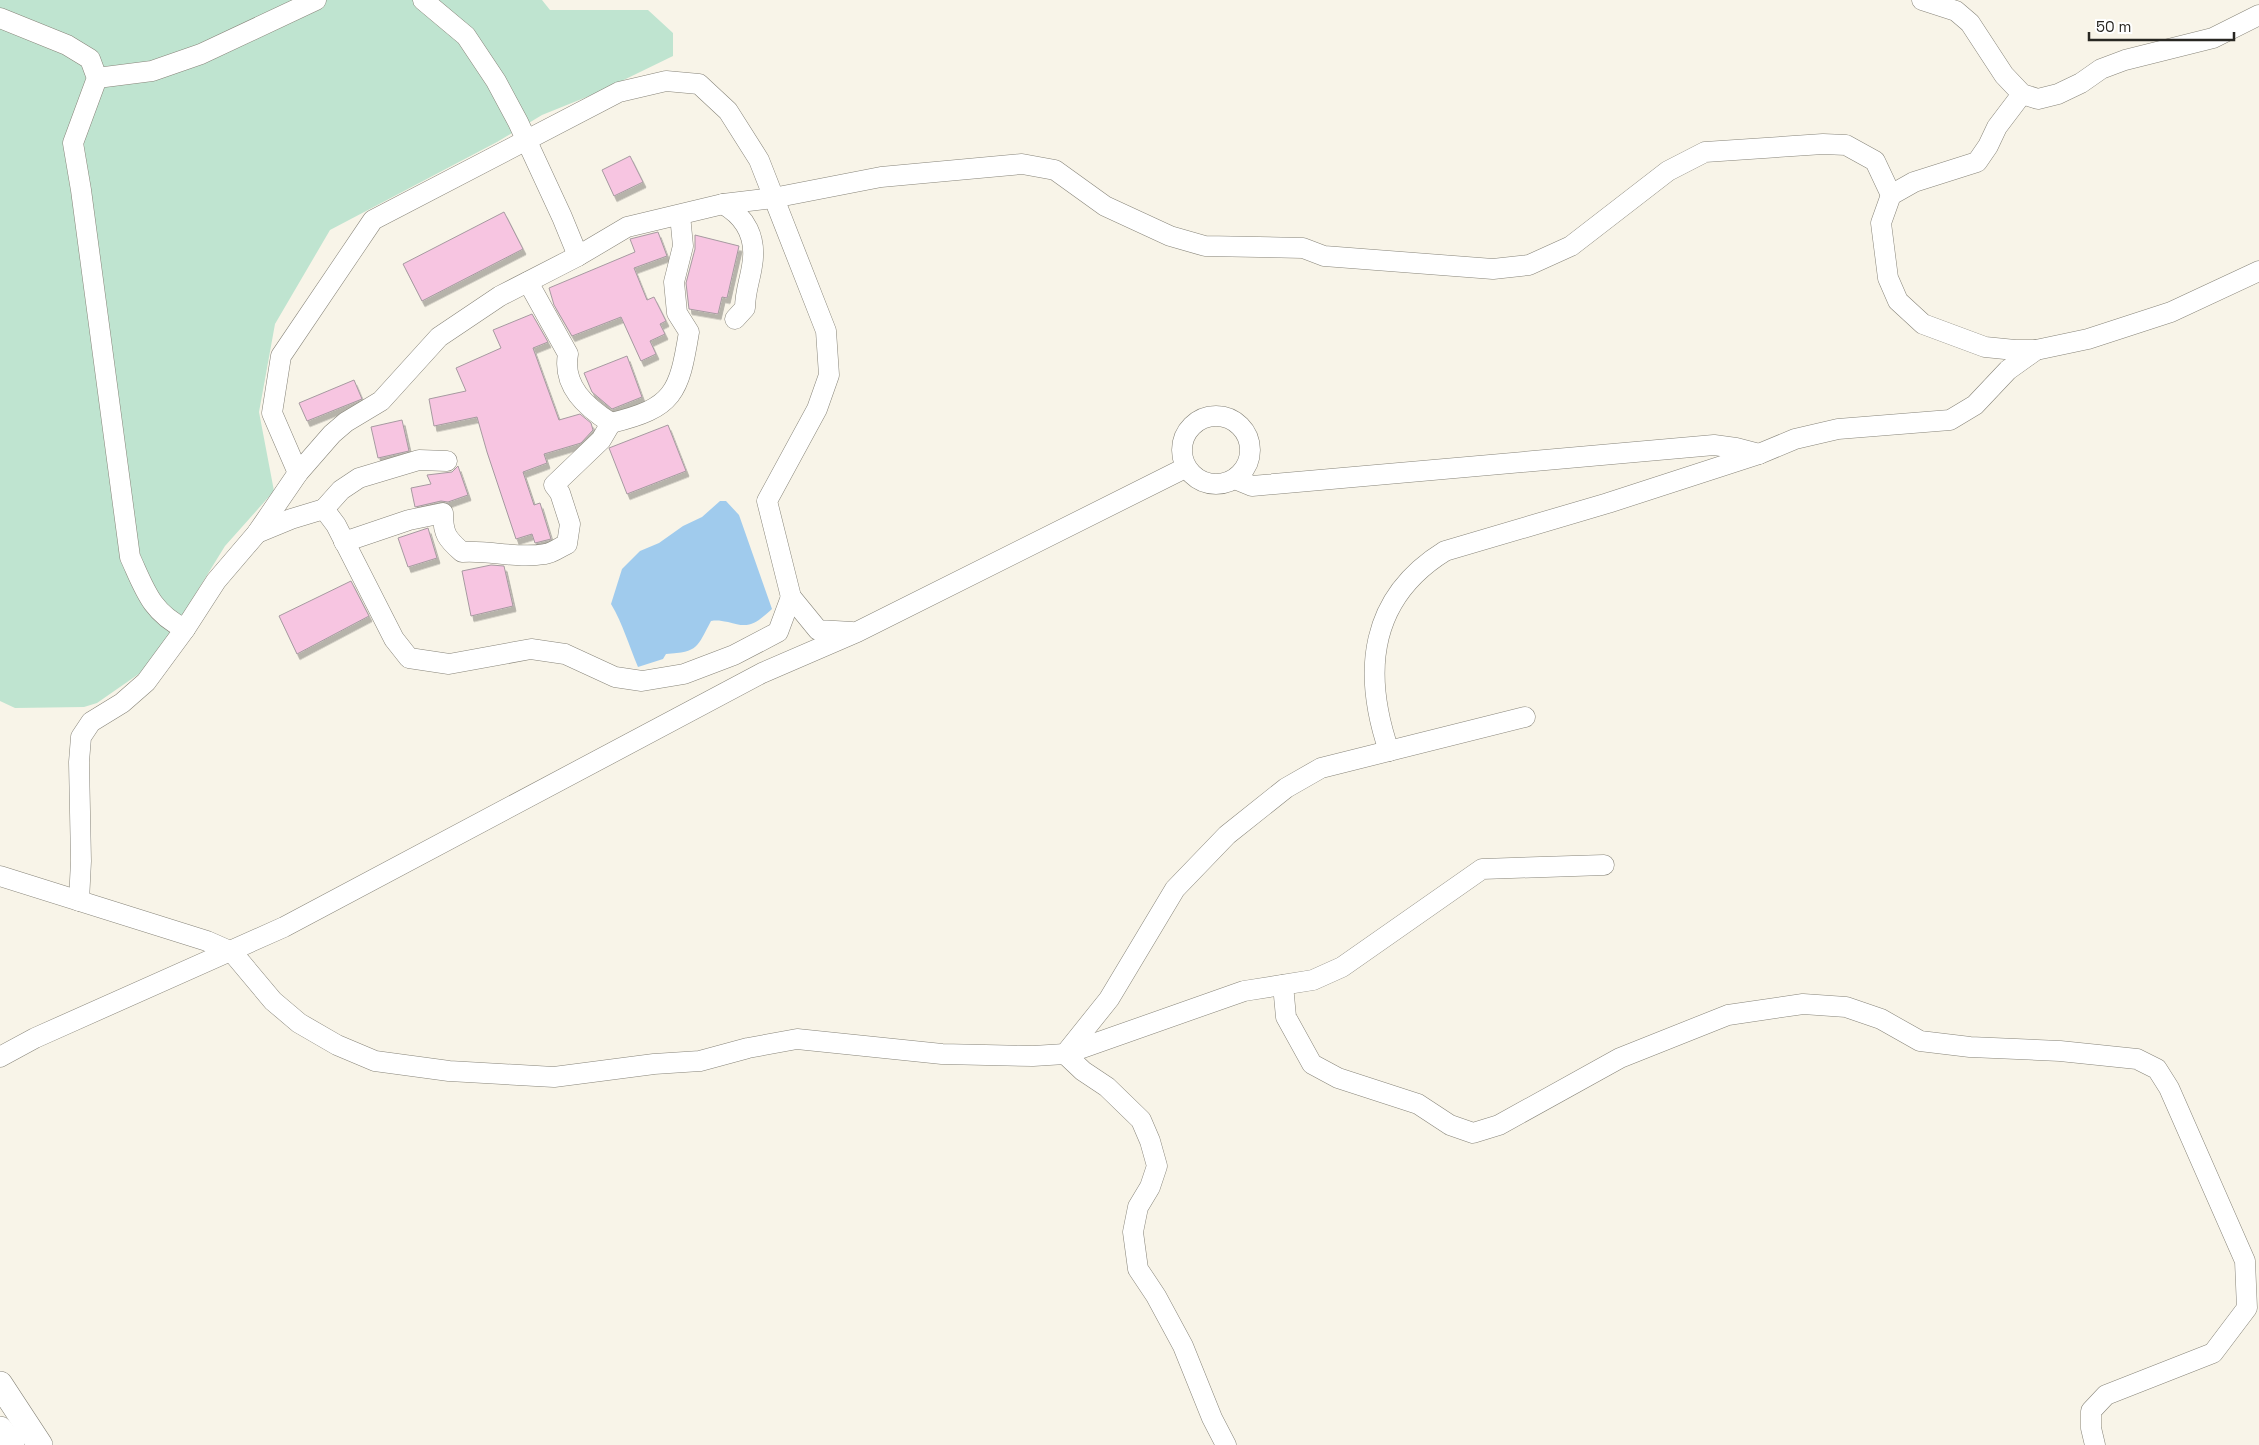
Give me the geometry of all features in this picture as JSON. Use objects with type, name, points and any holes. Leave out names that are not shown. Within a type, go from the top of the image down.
[{"type":"main road","points":[[0,1384],[40,1445]]},
{"type":"main road","points":[[0,1429],[12,1445]]},
{"type":"street","points":[[97,78],[152,71],[201,54],[316,0]]},
{"type":"street","points":[[424,0],[466,36],[496,81],[518,122],[578,256]]},
{"type":"street","points":[[1922,0],[1956,11],[1970,23],[2004,75],[2022,94],[2038,99],[2058,94],[2081,83],[2101,69],[2125,60],[2213,38],[2259,15]]},
{"type":"street","points":[[0,18],[68,45],[90,59],[97,78],[73,143],[81,190],[130,557],[151,602],[171,622],[185,629]]},
{"type":"street","points":[[298,473],[272,413],[281,356],[373,220],[619,92],[666,81],[699,84],[728,111],[759,160],[826,331],[830,376],[817,410],[767,501],[791,598],[818,630],[857,632]]},
{"type":"street","points":[[2022,94],[1996,128],[1988,146],[1977,162],[1914,182],[1891,195],[1881,224],[1888,278],[1898,301],[1923,324],[1985,347],[2036,350],[2088,338],[2171,312],[2259,270]]},
{"type":"street","points":[[79,901],[81,861],[80,737],[91,722],[122,703],[146,682],[185,629],[216,581],[257,533],[298,473],[332,434],[346,422],[382,401],[439,337],[500,296],[578,256],[626,227],[723,204],[773,198],[881,177],[1022,164],[1055,170],[1105,206],[1170,236],[1205,246],[1303,248],[1324,256],[1493,269],[1529,265],[1570,246],[1668,172],[1705,152],[1822,144],[1846,145],[1876,161],[1891,195]]},
{"type":"street","points":[[723,204],[744,219],[752,238],[753,264],[745,292],[745,308],[735,319]]},
{"type":"street","points":[[344,542],[408,520],[443,513],[443,525],[447,538],[462,552],[477,551],[503,555],[547,554],[567,544],[570,524],[560,493],[554,485],[601,440],[611,423],[639,416],[659,406],[672,395],[684,362],[689,332],[677,313],[674,282],[683,246],[680,214]]},
{"type":"street","points":[[2237,280],[2259,282]]},
{"type":"street","points":[[528,282],[568,354],[566,368],[573,388],[586,404],[611,423]]},
{"type":"street","points":[[1389,751],[1379,721],[1375,669],[1379,630],[1391,604],[1426,562],[1445,550],[1608,503],[1759,454],[1794,439],[1838,429],[1950,420],[1975,405],[2008,370],[2036,350]]},
{"type":"street","points":[[1223,416],[1234,421],[1242,428],[1248,438],[1249,461],[1244,471],[1235,479],[1225,484],[1208,484],[1192,476],[1185,468],[1181,457],[1181,446],[1191,426],[1201,419],[1223,416]]},
{"type":"street","points":[[1235,479],[1252,486],[1714,445],[1759,454]]},
{"type":"street","points":[[257,533],[291,519],[324,509],[341,490],[359,478],[419,460],[447,461]]},
{"type":"street","points":[[0,1057],[35,1038],[284,928],[762,673],[857,632],[1185,468]]},
{"type":"street","points":[[324,509],[336,525],[394,639],[409,658],[449,664],[531,649],[565,654],[615,677],[642,681],[684,674],[734,655],[778,632],[791,598]]},
{"type":"street","points":[[1065,1054],[1109,999],[1175,890],[1227,835],[1286,788],[1321,768],[1525,717]]},
{"type":"street","points":[[0,876],[207,941],[232,952],[273,1001],[299,1023],[337,1045],[375,1061],[450,1071],[554,1077],[654,1064],[700,1061],[748,1048],[797,1039],[942,1054],[1033,1056],[1065,1054],[1244,992],[1312,980],[1342,967],[1482,868],[1604,865]]},
{"type":"street","points":[[1283,985],[1286,1017],[1312,1064],[1338,1078],[1418,1104],[1450,1124],[1473,1133],[1499,1125],[1620,1058],[1719,1018],[1803,1004],[1846,1007],[1881,1019],[1920,1041],[1970,1048],[2060,1051],[2137,1059],[2157,1069],[2169,1088],[2245,1261],[2247,1308],[2213,1353],[2106,1396],[2091,1411],[2091,1428],[2096,1445]]},
{"type":"street","points":[[1065,1054],[1083,1072],[1107,1087],[1141,1120],[1150,1141],[1157,1166],[1150,1187],[1138,1207],[1133,1232],[1138,1270],[1156,1296],[1183,1346],[1212,1418],[1226,1445]]},
{"type":"green space","points":[[0,0],[542,0],[550,10],[648,10],[673,33],[673,56],[599,92],[542,115],[497,142],[330,230],[275,324],[259,412],[274,491],[225,546],[178,622],[143,671],[97,703],[84,707],[15,708],[0,701]]},
{"type":"water","points":[[720,501],[726,501],[739,515],[772,609],[756,622],[747,625],[711,621],[699,642],[691,650],[666,654],[663,659],[638,667],[611,604],[622,569],[640,551],[659,543],[683,526],[702,517]]},
{"type":"building","points":[[630,156],[643,182],[614,196],[602,170]]},
{"type":"building","points":[[504,212],[523,249],[422,301],[403,264]]},
{"type":"building","points":[[658,232],[667,256],[634,268],[647,300],[654,297],[666,321],[660,324],[665,334],[650,341],[656,354],[641,361],[621,317],[572,336],[554,305],[549,288],[635,252],[630,239]]},
{"type":"building","points":[[695,235],[739,246],[727,298],[722,297],[718,314],[689,309],[686,283],[695,249]]},
{"type":"building","points":[[532,314],[548,342],[533,348],[559,420],[580,414],[591,423],[593,430],[581,443],[544,454],[547,463],[523,472],[534,505],[540,503],[551,539],[535,543],[532,534],[516,539],[477,417],[434,426],[429,399],[466,391],[456,368],[501,348],[493,330]]},
{"type":"building","points":[[627,356],[642,397],[612,409],[592,392],[584,373]]},
{"type":"building","points":[[354,380],[362,399],[307,421],[299,403]]},
{"type":"building","points":[[402,420],[409,451],[378,458],[371,427]]},
{"type":"building","points":[[668,425],[686,471],[627,494],[609,448]]},
{"type":"building","points":[[458,466],[468,495],[448,502],[441,501],[415,507],[411,488],[431,484],[427,475],[452,472]]},
{"type":"building","points":[[428,528],[437,558],[408,567],[398,538]]},
{"type":"building","points":[[491,565],[504,566],[513,606],[471,616],[462,571]]},
{"type":"building","points":[[351,581],[369,616],[297,654],[279,616]]}]
